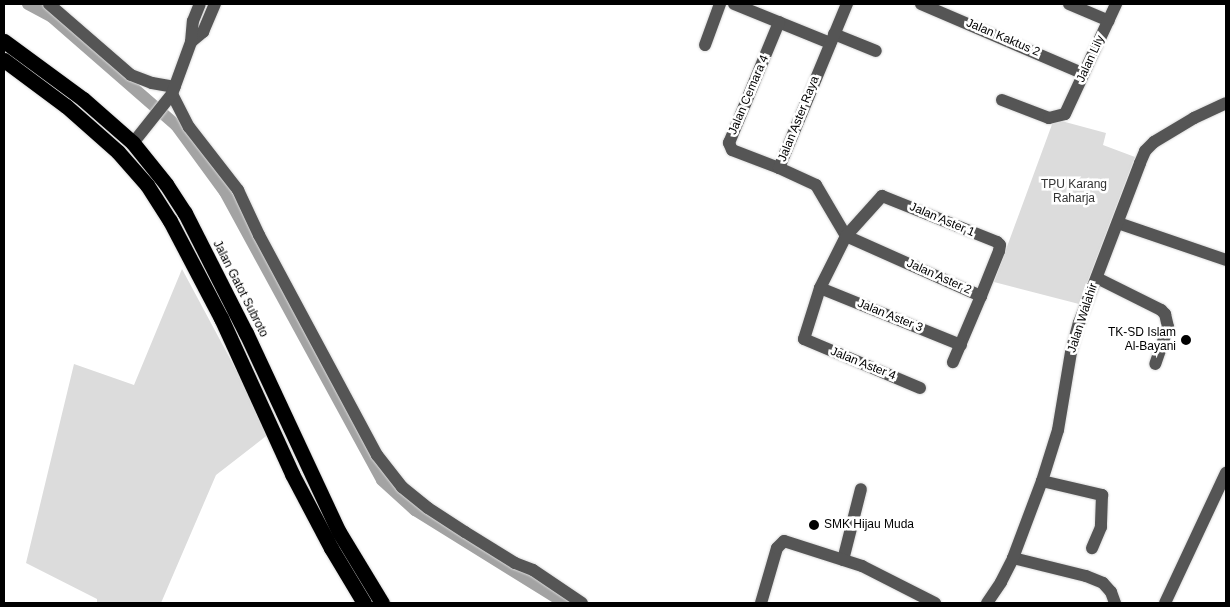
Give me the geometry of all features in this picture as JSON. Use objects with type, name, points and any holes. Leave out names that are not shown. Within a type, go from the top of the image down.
[{"type":"highway","name":"Jalan Gatot Subroto","points":[[4,41],[83,99],[133,143],[166,184],[185,213],[246,333],[339,532],[382,603]]},
{"type":"highway","points":[[4,60],[66,106],[118,152],[147,185],[170,221],[221,318],[292,474],[331,548],[364,603]]},
{"type":"street","points":[[49,4],[131,75],[152,83],[171,94],[189,127],[238,190],[259,235],[378,455],[402,487],[428,508],[458,528],[515,563],[539,574],[582,603]]},
{"type":"street","points":[[133,143],[171,94],[191,42],[194,21],[200,4]]},
{"type":"street","points":[[191,42],[203,32],[215,4]]},
{"type":"street","points":[[705,46],[720,4]]},
{"type":"street","points":[[734,4],[779,22],[876,51]]},
{"type":"street","name":"Jalan Aster Raya","points":[[846,236],[816,185],[779,168],[847,4]]},
{"type":"street","name":"Jalan Kaktus 2","points":[[922,4],[1084,74]]},
{"type":"street","points":[[1069,4],[1109,21]]},
{"type":"street","name":"Jalan Lily","points":[[1002,100],[1049,118],[1066,114],[1116,4]]},
{"type":"street","name":"Jalan Cemara 4","points":[[779,22],[729,143],[732,150],[779,168]]},
{"type":"street","name":"Jalan Walahir","points":[[987,603],[1001,582],[1013,558],[1042,481],[1058,430],[1071,352],[1079,323],[1145,151],[1154,142],[1194,118],[1226,103]]},
{"type":"street","name":"Jalan Aster 1","points":[[846,236],[882,196],[997,242],[1000,245],[999,251],[981,296]]},
{"type":"street","points":[[1118,223],[1226,260]]},
{"type":"street","points":[[820,288],[846,236]]},
{"type":"street","name":"Jalan Aster 2","points":[[846,236],[981,296],[953,362]]},
{"type":"street","points":[[1097,278],[1161,310],[1165,314],[1168,327],[1155,364]]},
{"type":"street","name":"Jalan Aster 4","points":[[820,288],[804,336],[806,341],[920,388]]},
{"type":"street","name":"Jalan Aster 3","points":[[820,288],[961,345]]},
{"type":"street","points":[[1165,603],[1226,473]]},
{"type":"street","points":[[1042,481],[1102,495],[1101,527],[1092,548]]},
{"type":"street","points":[[843,560],[861,489]]},
{"type":"street","points":[[761,603],[781,542],[792,542],[862,566],[934,603]]},
{"type":"street","points":[[1013,558],[1086,576],[1103,583],[1111,592],[1115,603]]},
{"type":"green space","name":"TPU Karang Raharja","points":[[1054,119],[1106,133],[1103,145],[1135,157],[1079,304],[994,282]]},
{"type":"green space","points":[[182,269],[270,433],[216,475],[161,603],[97,603],[97,599],[26,563],[74,364],[134,385]]},
{"type":"waterway","points":[[28,4],[52,17],[176,125],[225,192],[382,480],[415,510],[565,603]]},
{"type":"place","name":"TK-SD Islam Al-Bayani","points":[[1186,340]]},
{"type":"place","name":"SMK Hijau Muda","points":[[814,525]]}]
